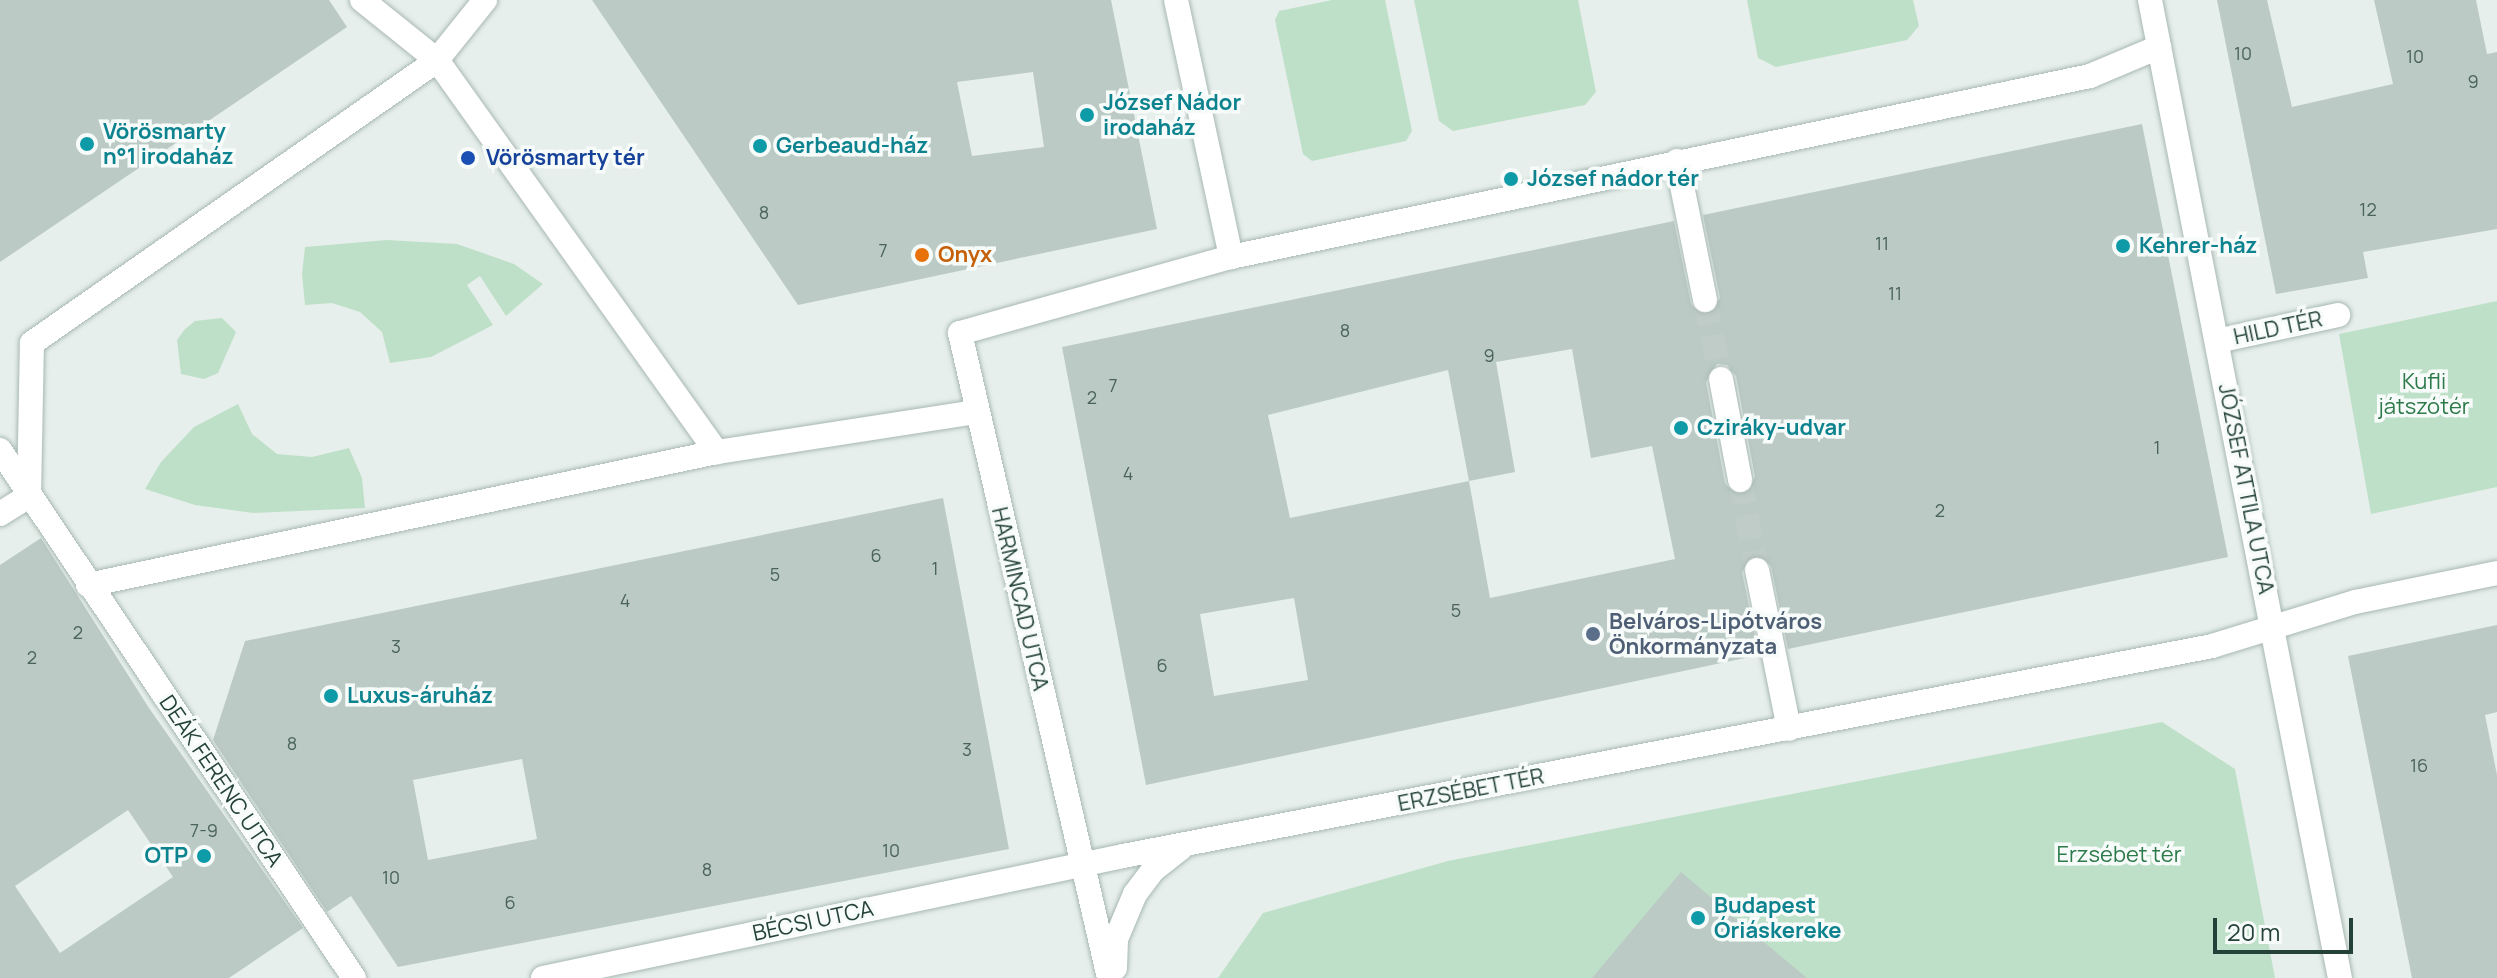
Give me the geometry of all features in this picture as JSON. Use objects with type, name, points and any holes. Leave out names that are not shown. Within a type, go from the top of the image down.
[{"type":"street","points":[[29,496],[32,343],[437,60],[485,0]]},
{"type":"street","points":[[1176,0],[1231,257],[2090,76],[2159,47]]},
{"type":"street","name":"JÓZSEF ATTILA UTCA","points":[[2150,0],[2340,978]]},
{"type":"street","points":[[365,4],[437,60],[717,452]]},
{"type":"street","points":[[1677,161],[1705,300]]},
{"type":"street","name":"HARMINCAD UTCA","points":[[1084,864],[960,333],[1231,257]]},
{"type":"street","name":"HILD TÉR","points":[[2217,341],[2338,315]]},
{"type":"street","points":[[1721,379],[1740,480]]},
{"type":"street","points":[[0,450],[88,585],[717,452],[976,412]]},
{"type":"street","points":[[0,514],[29,496]]},
{"type":"street","points":[[1757,570],[1789,729]]},
{"type":"street","name":"ERZSÉBET TÉR","points":[[1112,978],[1084,864],[2212,646],[2355,602],[2497,573]]},
{"type":"street","name":"DEÁK FERENC UTCA","points":[[88,585],[354,978]]},
{"type":"street","name":"ERZSÉBET TÉR","points":[[1112,978],[1116,939],[1135,894],[1153,870],[1186,844]]},
{"type":"street","name":"BÉCSI UTCA","points":[[543,978],[1084,864]]},
{"type":"green space","points":[[1332,0],[1385,0],[1412,131],[1406,141],[1312,161],[1303,154],[1275,20],[1279,11]]},
{"type":"green space","points":[[1414,0],[1578,0],[1596,92],[1585,105],[1453,131],[1439,121]]},
{"type":"green space","points":[[1747,0],[1913,0],[1919,26],[1907,40],[1776,67],[1758,58]]},
{"type":"green space","points":[[387,240],[457,244],[514,264],[543,284],[506,316],[480,276],[467,285],[493,325],[431,357],[390,363],[382,332],[360,312],[332,303],[305,305],[302,274],[305,247]]},
{"type":"green space","name":"Kufli játszótér","points":[[2497,301],[2497,487],[2371,514],[2339,334]]},
{"type":"green space","points":[[222,318],[236,332],[218,373],[204,379],[181,374],[177,340],[185,329],[195,321]]},
{"type":"green space","points":[[238,404],[252,434],[277,454],[312,457],[349,448],[362,478],[365,508],[253,513],[195,505],[145,489],[161,462],[194,427]]},
{"type":"green space","name":"Erzsébet tér","points":[[2162,722],[2235,769],[2275,978],[1218,978],[1263,913],[1448,861]]},
{"type":"building","name":"Vörösmarty n°1 irodaház","points":[[0,0],[329,0],[347,27],[0,262]]},
{"type":"building","points":[[592,0],[1111,0],[1157,229],[798,305]],"holes":[[[1033,72],[1044,147],[972,156],[957,82]]]},
{"type":"building","points":[[2217,0],[2267,0],[2292,107],[2393,84],[2374,0],[2476,0],[2487,54],[2497,52],[2497,229],[2363,252],[2368,278],[2276,294]]},
{"type":"building","points":[[2142,124],[2228,557],[1788,649],[1771,566],[1762,556],[1753,556],[1742,572],[1759,655],[1146,785],[1062,347],[1674,221],[1691,304],[1700,314],[1709,314],[1720,298],[1703,215]],"holes":[[[1572,349],[1591,458],[1652,446],[1675,559],[1490,598],[1469,481],[1515,472],[1496,362]],[[1717,364],[1727,365],[1736,376],[1755,477],[1744,494],[1734,494],[1725,483],[1706,382]],[[1448,370],[1469,481],[1290,518],[1268,415]],[[1294,598],[1308,680],[1214,696],[1200,614]]]},
{"type":"building","points":[[943,498],[1009,849],[398,967],[351,896],[327,912],[213,740],[245,641]],"holes":[[[522,759],[537,839],[428,860],[413,780]]]},
{"type":"building","name":"OTP","points":[[41,538],[149,708],[303,928],[229,978],[0,978],[0,565]],"holes":[[[128,810],[173,877],[60,953],[15,886]]]},
{"type":"building","points":[[2497,625],[2497,712],[2485,715],[2497,775],[2497,978],[2412,978],[2348,656]]},
{"type":"building","name":"Budapest Óriáskereke","points":[[1681,872],[1746,927],[1807,978],[1592,978]]},
{"type":"tunnel","points":[[1705,300],[1721,379]]},
{"type":"tunnel","points":[[1740,480],[1757,570]]},
{"type":"place","name":"József Nádor irodaház","points":[[1087,115]]},
{"type":"place","name":"Vörösmarty n°1 irodaház","points":[[87,144]]},
{"type":"place","name":"Gerbeaud-ház","points":[[760,146]]},
{"type":"place","name":"Vörösmarty tér","points":[[468,158]]},
{"type":"place","name":"József nádor tér","points":[[1511,179]]},
{"type":"place","name":"Kehrer-ház","points":[[2123,246]]},
{"type":"place","name":"Onyx","points":[[922,255]]},
{"type":"place","name":"Cziráky-udvar","points":[[1681,428]]},
{"type":"place","name":"Belváros-Lipótváros Önkormányzata","points":[[1593,634]]},
{"type":"place","name":"Luxus-áruház","points":[[331,696]]},
{"type":"place","name":"OTP","points":[[204,856]]},
{"type":"place","name":"Budapest Óriáskereke","points":[[1698,918]]}]
